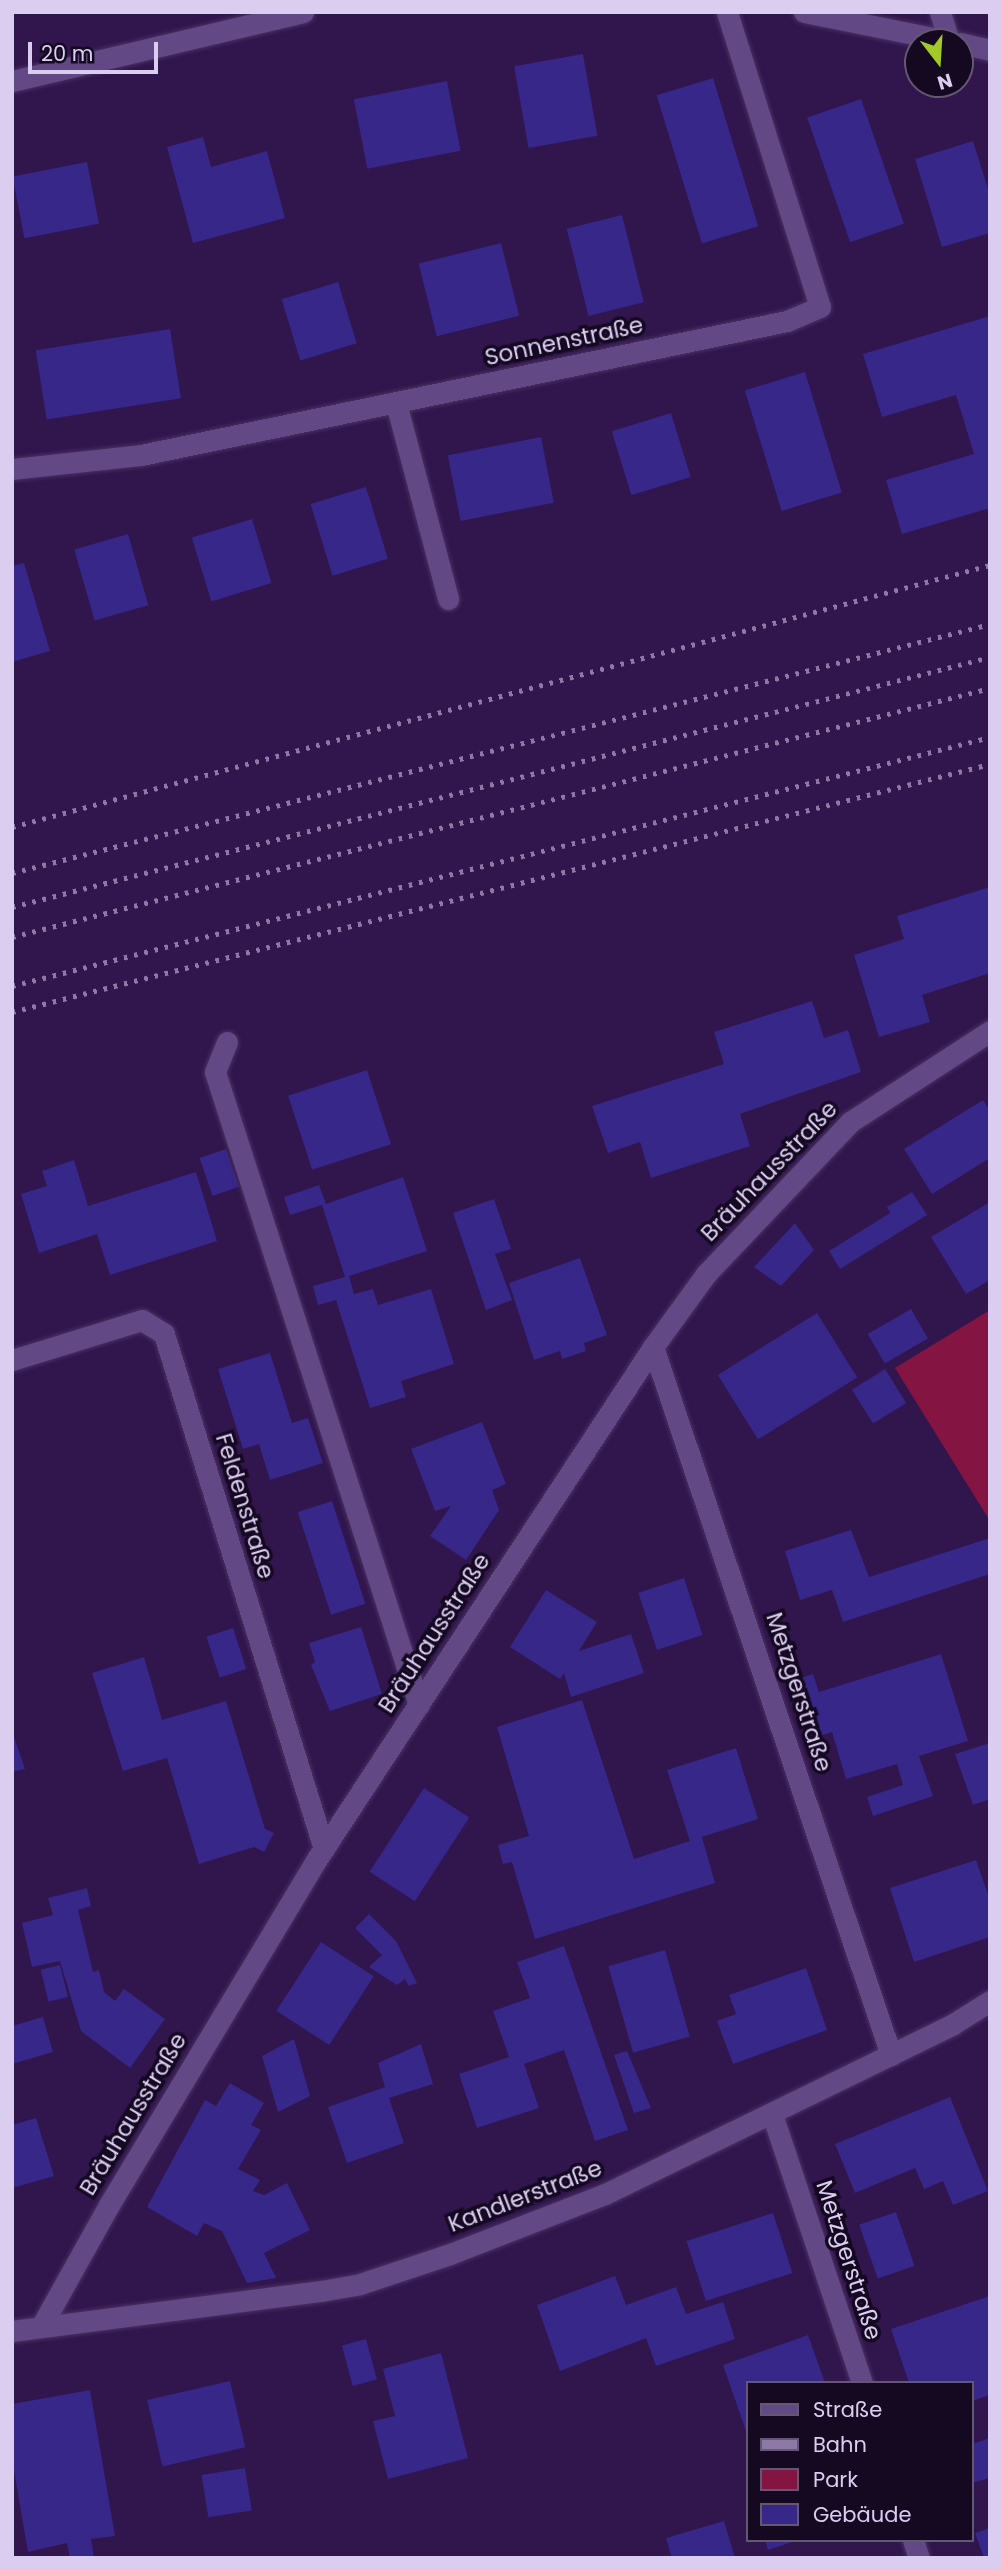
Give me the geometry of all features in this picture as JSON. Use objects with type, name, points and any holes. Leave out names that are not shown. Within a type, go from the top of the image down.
[{"type":"street","points":[[12,81],[303,12]]},
{"type":"street","name":"Sonnenstraße","points":[[12,469],[114,460],[787,321],[820,307],[727,12]]},
{"type":"street","points":[[804,12],[904,32]]},
{"type":"street","points":[[396,402],[448,599]]},
{"type":"street","name":"Bräuhausstraße","points":[[42,2325],[109,2204],[324,1849],[653,1347],[706,1274],[850,1122],[990,1031]]},
{"type":"street","points":[[227,1042],[215,1072],[419,1705]]},
{"type":"street","name":"Feldenstraße","points":[[12,1360],[142,1320],[164,1334],[324,1849]]},
{"type":"street","name":"Metzgerstraße","points":[[653,1347],[891,2055]]},
{"type":"street","name":"Kandlerstraße","points":[[42,2325],[360,2284],[605,2194],[891,2055],[990,2001]]},
{"type":"street","name":"Metzgerstraße","points":[[772,2114],[861,2381]]},
{"type":"street","points":[[12,2331],[42,2325]]},
{"type":"green space","points":[[990,1310],[990,1521],[895,1368]]},
{"type":"building","points":[[583,54],[597,136],[528,148],[514,66]]},
{"type":"building","points":[[713,78],[758,226],[702,243],[657,95]]},
{"type":"building","points":[[447,81],[461,151],[367,169],[354,99]]},
{"type":"building","points":[[861,99],[904,224],[850,242],[807,118]]},
{"type":"building","points":[[203,137],[211,167],[267,151],[285,218],[193,243],[167,147]]},
{"type":"building","points":[[973,141],[990,195],[990,233],[942,247],[915,159]]},
{"type":"building","points":[[87,162],[99,224],[24,238],[12,177]]},
{"type":"building","points":[[622,215],[644,302],[588,316],[567,229]]},
{"type":"building","points":[[501,243],[519,316],[437,336],[419,264]]},
{"type":"building","points":[[338,282],[357,343],[300,360],[282,299]]},
{"type":"building","points":[[990,316],[990,508],[902,534],[886,480],[974,454],[956,395],[882,417],[863,354]]},
{"type":"building","points":[[170,329],[181,398],[47,419],[36,350]]},
{"type":"building","points":[[805,372],[842,492],[782,511],[745,390]]},
{"type":"building","points":[[671,413],[691,477],[631,495],[612,431]]},
{"type":"building","points":[[541,437],[554,503],[461,521],[448,455]]},
{"type":"building","points":[[366,487],[388,559],[332,576],[311,504]]},
{"type":"building","points":[[252,519],[272,583],[211,601],[192,537]]},
{"type":"building","points":[[128,534],[148,605],[95,621],[74,549]]},
{"type":"building","points":[[24,563],[50,651],[12,662],[12,566]]},
{"type":"building","points":[[990,887],[990,973],[922,995],[930,1022],[879,1037],[854,955],[904,939],[897,916]]},
{"type":"building","points":[[812,1001],[824,1038],[848,1030],[861,1072],[740,1114],[750,1146],[651,1178],[640,1142],[608,1153],[592,1106],[724,1064],[714,1032]]},
{"type":"building","points":[[367,1070],[391,1144],[312,1170],[288,1096]]},
{"type":"building","points":[[983,1100],[990,1111],[990,1158],[932,1194],[904,1149]]},
{"type":"building","points":[[226,1149],[239,1187],[213,1196],[200,1158]]},
{"type":"building","points":[[74,1160],[88,1206],[196,1172],[217,1241],[110,1275],[97,1234],[39,1253],[21,1194],[47,1186],[42,1171]]},
{"type":"building","points":[[403,1177],[427,1251],[349,1276],[354,1294],[373,1289],[378,1305],[431,1289],[454,1364],[401,1381],[406,1397],[370,1408],[336,1300],[318,1305],[313,1286],[345,1277],[322,1205],[290,1215],[284,1197],[319,1185],[326,1204]]},
{"type":"building","points":[[912,1192],[927,1215],[840,1269],[829,1251],[890,1213],[887,1207]]},
{"type":"building","points":[[494,1199],[511,1249],[495,1254],[512,1300],[486,1310],[453,1213]]},
{"type":"building","points":[[990,1202],[990,1280],[966,1294],[931,1237]]},
{"type":"building","points":[[795,1223],[814,1250],[781,1286],[754,1267]]},
{"type":"building","points":[[580,1258],[607,1335],[584,1343],[586,1351],[562,1359],[560,1351],[534,1360],[509,1283]]},
{"type":"building","points":[[911,1309],[928,1338],[885,1363],[868,1334]]},
{"type":"building","points":[[817,1313],[857,1377],[758,1439],[718,1375]]},
{"type":"building","points":[[270,1353],[292,1423],[308,1418],[323,1463],[270,1480],[259,1444],[243,1449],[218,1369]]},
{"type":"building","points":[[885,1369],[906,1403],[873,1424],[852,1390]]},
{"type":"building","points":[[482,1422],[506,1484],[492,1490],[499,1510],[466,1560],[430,1536],[451,1506],[435,1511],[411,1449]]},
{"type":"building","points":[[332,1501],[365,1604],[331,1615],[298,1512]]},
{"type":"building","points":[[851,1530],[869,1577],[990,1538],[990,1574],[843,1622],[832,1590],[800,1600],[785,1551]]},
{"type":"building","points":[[684,1578],[703,1635],[657,1650],[638,1593]]},
{"type":"building","points":[[546,1590],[597,1622],[579,1651],[631,1634],[644,1673],[571,1697],[564,1673],[560,1679],[510,1647]]},
{"type":"building","points":[[361,1627],[382,1694],[330,1711],[311,1665],[315,1662],[309,1643]]},
{"type":"building","points":[[233,1628],[246,1669],[220,1678],[206,1637]]},
{"type":"building","points":[[941,1654],[968,1741],[919,1756],[933,1796],[873,1816],[867,1797],[903,1785],[897,1764],[846,1779],[832,1732],[814,1738],[795,1680],[813,1674],[819,1692]]},
{"type":"building","points":[[144,1657],[162,1720],[226,1701],[265,1829],[274,1833],[264,1852],[254,1847],[199,1864],[167,1758],[123,1771],[92,1673]]},
{"type":"building","points":[[582,1700],[634,1859],[690,1841],[667,1770],[736,1748],[758,1819],[702,1837],[715,1883],[535,1939],[512,1862],[503,1864],[498,1845],[529,1836],[497,1727]]},
{"type":"building","points":[[12,1731],[25,1769],[12,1772]]},
{"type":"building","points":[[990,1743],[990,1799],[973,1805],[955,1754]]},
{"type":"building","points":[[424,1788],[469,1817],[415,1901],[370,1872]]},
{"type":"building","points":[[976,1860],[990,1900],[990,1937],[914,1962],[890,1888]]},
{"type":"building","points":[[87,1888],[91,1906],[78,1910],[93,1972],[99,1970],[104,1992],[115,2001],[124,1989],[165,2019],[130,2068],[81,2031],[60,1961],[32,1967],[22,1923],[53,1915],[48,1898]]},
{"type":"building","points":[[369,1914],[396,1941],[417,1983],[409,1986],[405,1979],[397,1985],[369,1967],[382,1955],[355,1928]]},
{"type":"building","points":[[321,1942],[374,1976],[329,2045],[276,2011]]},
{"type":"building","points":[[564,1946],[628,2130],[595,2141],[564,2050],[524,2064],[539,2108],[477,2128],[459,2074],[509,2057],[493,2011],[530,1998],[517,1962]]},
{"type":"building","points":[[665,1950],[690,2037],[633,2053],[608,1966]]},
{"type":"building","points":[[60,1965],[68,1997],[49,2002],[41,1970]]},
{"type":"building","points":[[806,1968],[827,2030],[733,2064],[717,2021],[736,2014],[729,1995]]},
{"type":"building","points":[[43,2017],[53,2052],[12,2064],[12,2026]]},
{"type":"building","points":[[294,2039],[310,2096],[278,2112],[262,2056]]},
{"type":"building","points":[[421,2044],[433,2084],[389,2098],[404,2143],[347,2163],[328,2107],[385,2087],[378,2063]]},
{"type":"building","points":[[627,2051],[651,2108],[634,2113],[614,2055]]},
{"type":"building","points":[[230,2083],[264,2103],[251,2125],[261,2130],[238,2169],[260,2180],[253,2191],[264,2195],[287,2183],[310,2230],[264,2253],[276,2278],[247,2283],[222,2231],[204,2223],[197,2236],[147,2207],[205,2100],[216,2106]]},
{"type":"building","points":[[950,2097],[988,2191],[953,2205],[943,2181],[924,2189],[915,2168],[855,2193],[835,2144]]},
{"type":"building","points":[[36,2118],[54,2176],[12,2188],[12,2125]]},
{"type":"building","points":[[896,2212],[915,2266],[878,2279],[859,2225]]},
{"type":"building","points":[[773,2213],[792,2273],[706,2301],[686,2241]]},
{"type":"building","points":[[615,2276],[626,2305],[676,2287],[686,2314],[723,2302],[735,2339],[656,2366],[646,2338],[560,2371],[537,2305]]},
{"type":"building","points":[[990,2296],[990,2395],[974,2400],[974,2381],[908,2381],[891,2329]]},
{"type":"building","points":[[808,2335],[824,2381],[746,2381],[746,2431],[723,2365]]},
{"type":"building","points":[[366,2339],[377,2380],[353,2386],[342,2345]]},
{"type":"building","points":[[441,2353],[468,2458],[388,2479],[373,2421],[395,2416],[383,2369]]},
{"type":"building","points":[[230,2381],[245,2447],[162,2466],[147,2400]]},
{"type":"building","points":[[90,2390],[115,2536],[91,2539],[94,2558],[70,2558],[67,2543],[28,2552],[12,2459],[12,2404]]},
{"type":"building","points":[[990,2438],[990,2478],[974,2482],[974,2443]]},
{"type":"building","points":[[245,2468],[252,2510],[208,2517],[202,2475]]},
{"type":"building","points":[[724,2521],[735,2558],[672,2558],[666,2538]]},
{"type":"building","points":[[990,2528],[990,2558],[984,2558],[975,2533]]},
{"type":"building","points":[[766,2542],[792,2542],[768,2550]]},
{"type":"railway","points":[[12,827],[990,565]]},
{"type":"railway","points":[[12,873],[990,624]]},
{"type":"railway","points":[[12,907],[990,657]]},
{"type":"railway","points":[[12,937],[990,688]]},
{"type":"railway","points":[[12,986],[990,737]]},
{"type":"railway","points":[[12,1012],[990,764]]}]
